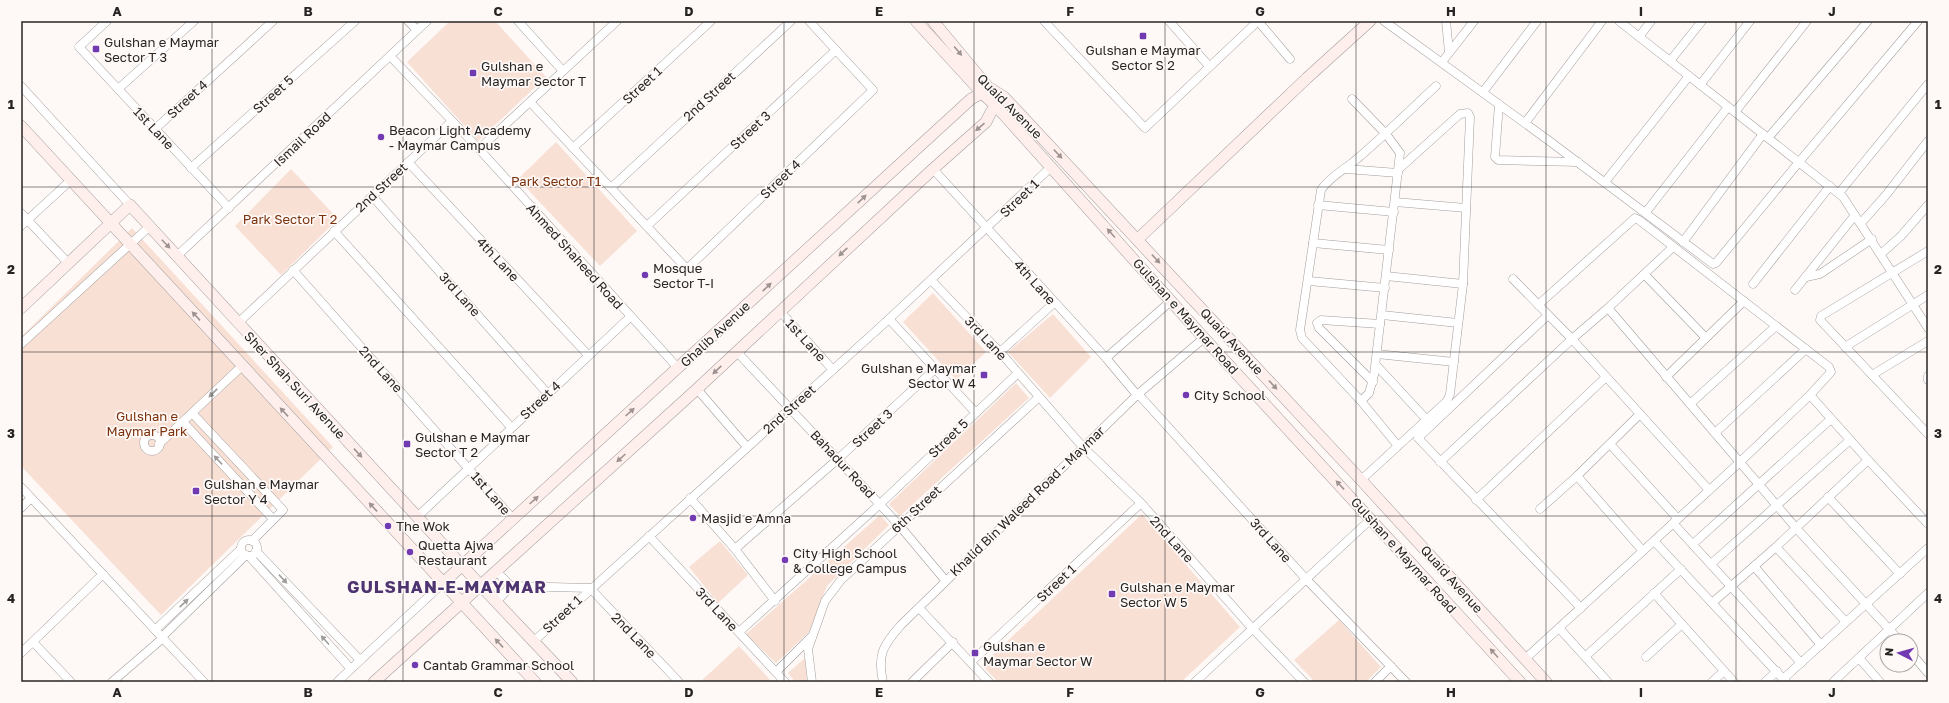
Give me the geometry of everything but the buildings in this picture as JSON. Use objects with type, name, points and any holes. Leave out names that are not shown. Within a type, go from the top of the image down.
[{"type":"street","name":"1st Lane","points":[[108,21],[79,47],[229,208]]},
{"type":"street","points":[[118,89],[194,21]]},
{"type":"street","name":"Street 4","points":[[155,129],[273,21]]},
{"type":"street","name":"Street 5","points":[[191,168],[354,21]]},
{"type":"street","points":[[408,21],[416,30]]},
{"type":"street","name":"Ismail Road","points":[[177,256],[427,21]]},
{"type":"street","points":[[518,21],[564,71]]},
{"type":"street","points":[[479,149],[617,21]]},
{"type":"street","name":"Street 1","points":[[573,148],[711,21]]},
{"type":"street","name":"2nd Street","points":[[611,188],[790,21]]},
{"type":"street","points":[[809,21],[836,50]]},
{"type":"street","name":"Gulshan e Maymar Road","points":[[916,21],[985,90],[996,106],[1172,300],[1204,338],[1520,682]]},
{"type":"street","points":[[1044,21],[1146,128],[1209,66],[1258,21],[1290,59]]},
{"type":"street","points":[[1169,21],[1209,66]]},
{"type":"street","points":[[1138,239],[1306,78],[1370,21]]},
{"type":"street","points":[[1384,21],[1646,212],[1710,264],[1716,263],[1918,21]]},
{"type":"street","points":[[1446,21],[1449,52]]},
{"type":"street","points":[[1442,62],[1474,21]]},
{"type":"street","points":[[1525,123],[1602,21]]},
{"type":"street","points":[[1619,21],[1839,193],[1894,272],[1928,328]]},
{"type":"street","points":[[1638,36],[1651,21]]},
{"type":"street","points":[[1670,61],[1702,21]]},
{"type":"street","points":[[1700,84],[1750,21]]},
{"type":"street","points":[[1735,112],[1807,21]]},
{"type":"street","points":[[1683,242],[1766,136],[1868,21]]},
{"type":"street","name":"Quaid Avenue","points":[[935,22],[985,90],[1004,97],[1138,239],[1546,682]]},
{"type":"street","points":[[1483,92],[1534,22]]},
{"type":"street","name":"Street 4","points":[[647,226],[687,269],[873,90],[836,50]]},
{"type":"street","name":"Street 3","points":[[647,226],[836,50]]},
{"type":"street","name":"Ahmed Shaheed Road","points":[[390,56],[479,149],[678,368]]},
{"type":"street","points":[[1605,182],[1689,76]]},
{"type":"street","points":[[1839,193],[1928,84]]},
{"type":"street","name":"Sher Shah Suri Avenue","points":[[21,86],[462,566],[534,640],[572,682]]},
{"type":"street","points":[[1398,446],[1361,402],[1302,338],[1300,330],[1309,280],[1318,205],[1320,193],[1324,185],[1346,169],[1386,134],[1436,86]]},
{"type":"street","name":"Ghalib Avenue","points":[[443,583],[970,99],[985,90]]},
{"type":"street","name":"Ghalib Avenue","points":[[374,682],[697,389],[932,169],[986,122],[996,106],[1004,97]]},
{"type":"street","points":[[1352,99],[1386,134],[1400,153],[1376,365],[1373,382],[1369,393],[1361,402]]},
{"type":"street","points":[[530,102],[647,226]]},
{"type":"street","points":[[1499,104],[1496,158],[1498,160],[1578,162]]},
{"type":"street","points":[[1646,212],[1728,107]]},
{"type":"street","points":[[1346,169],[1399,170],[1460,114],[1468,113],[1470,116],[1463,284],[1449,399],[1361,480]]},
{"type":"street","name":"2nd Street","points":[[293,270],[452,121]]},
{"type":"street","name":"Sher Shah Suri Avenue","points":[[21,126],[535,682]]},
{"type":"street","points":[[1861,223],[1886,195],[1928,140]]},
{"type":"street","name":"4th Lane","points":[[408,162],[588,356]]},
{"type":"street","name":"Street 1","points":[[987,229],[1051,167]]},
{"type":"street","name":"4th Lane","points":[[932,169],[1106,358],[1138,395]]},
{"type":"street","points":[[21,226],[71,180]]},
{"type":"street","points":[[1753,284],[1830,186]]},
{"type":"street","name":"3rd Lane","points":[[372,196],[547,393]]},
{"type":"street","points":[[1395,202],[1466,208]]},
{"type":"street","points":[[21,308],[112,224],[130,205]]},
{"type":"street","points":[[1318,205],[1394,212]]},
{"type":"street","points":[[1881,254],[1901,236],[1928,205]]},
{"type":"street","points":[[21,213],[69,264]]},
{"type":"street","points":[[1795,290],[1855,215]]},
{"type":"street","points":[[1525,659],[1740,462],[1810,395],[1831,372],[1829,367],[1639,220],[1633,219],[1538,305]]},
{"type":"street","points":[[21,344],[149,227]]},
{"type":"street","name":"2nd Street","points":[[590,588],[833,370],[987,229]]},
{"type":"street","points":[[334,231],[512,427]]},
{"type":"street","points":[[1806,276],[1820,274],[1872,240]]},
{"type":"street","points":[[1313,243],[1389,250]]},
{"type":"street","points":[[1440,462],[1572,339],[1645,275],[1673,246]]},
{"type":"street","points":[[1928,251],[1820,318],[1820,320],[1845,347],[1928,434]]},
{"type":"street","points":[[238,323],[293,270]]},
{"type":"street","name":"2nd Lane","points":[[293,270],[469,468]]},
{"type":"street","points":[[1645,275],[1706,338]]},
{"type":"street","points":[[1386,276],[1463,284]]},
{"type":"street","points":[[1513,279],[1572,339],[1709,490]]},
{"type":"street","name":"3rd Lane","points":[[931,280],[1000,352],[1038,397]]},
{"type":"street","points":[[1309,280],[1385,288]]},
{"type":"street","points":[[1845,347],[1928,295]]},
{"type":"street","points":[[1106,358],[1172,300]]},
{"type":"street","points":[[1666,377],[1744,301]]},
{"type":"street","points":[[1000,352],[1054,303]]},
{"type":"street","points":[[1608,308],[1796,528],[1893,633]]},
{"type":"street","name":"1st Lane","points":[[780,311],[833,370]]},
{"type":"street","points":[[1382,315],[1458,323]]},
{"type":"street","points":[[1548,315],[1418,438],[1581,608]]},
{"type":"street","name":"Street 4","points":[[469,468],[630,316]]},
{"type":"street","points":[[889,319],[975,412]]},
{"type":"street","points":[[1373,382],[1319,328],[1317,324],[1322,320],[1380,324]]},
{"type":"street","points":[[1690,404],[1776,326]]},
{"type":"street","name":"Khalid Bin Waleed Road - Maymar","points":[[883,682],[879,665],[887,640],[945,580],[1083,447],[1138,395],[1204,338]]},
{"type":"street","points":[[1872,375],[1928,341]]},
{"type":"street","points":[[1715,433],[1806,349]]},
{"type":"street","name":"Bahadur Road","points":[[737,352],[880,504],[945,580]]},
{"type":"street","points":[[1377,354],[1454,362]]},
{"type":"street","points":[[1376,365],[1427,420]]},
{"type":"street","points":[[159,444],[242,366]]},
{"type":"street","name":"Street 3","points":[[735,549],[838,459],[935,369]]},
{"type":"street","name":"Street 5","points":[[880,504],[975,412],[1018,373]]},
{"type":"street","points":[[1476,500],[1606,377]]},
{"type":"street","points":[[697,389],[747,447]]},
{"type":"street","name":"3rd Lane","points":[[1138,395],[1306,579],[1406,682]]},
{"type":"street","points":[[1810,395],[1928,524]]},
{"type":"street","name":"2nd Lane","points":[[1038,397],[1083,447],[1141,503],[1298,680]]},
{"type":"street","name":"6th Street","points":[[812,682],[808,648],[825,601],[840,580],[1038,397]]},
{"type":"street","points":[[192,413],[283,510],[252,541],[244,542],[248,553],[351,669]]},
{"type":"street","points":[[1540,509],[1577,476],[1640,414]]},
{"type":"street","points":[[1693,544],[1831,419]]},
{"type":"street","points":[[183,422],[273,519]]},
{"type":"street","points":[[1711,564],[1850,440]]},
{"type":"street","points":[[1610,444],[1676,521],[1693,544],[1801,663]]},
{"type":"street","points":[[1712,603],[1776,547],[1868,460]]},
{"type":"street","name":"1st Lane","points":[[469,468],[513,519]]},
{"type":"street","points":[[417,517],[469,468]]},
{"type":"street","points":[[1577,476],[1643,550]]},
{"type":"street","points":[[21,487],[155,630],[199,680]]},
{"type":"street","points":[[21,508],[31,498]]},
{"type":"street","points":[[690,498],[735,549],[775,601]]},
{"type":"street","points":[[1828,498],[1900,574]]},
{"type":"street","name":"Street 1","points":[[971,662],[1141,503]]},
{"type":"street","points":[[738,632],[775,601],[880,504]]},
{"type":"street","points":[[1195,682],[1371,519]]},
{"type":"street","name":"3rd Lane","points":[[649,536],[785,682]]},
{"type":"street","points":[[112,682],[162,638],[248,553],[255,543],[252,541]]},
{"type":"street","points":[[1654,541],[1785,681],[1801,663],[1928,548]]},
{"type":"street","points":[[1776,547],[1846,622]]},
{"type":"street","points":[[248,553],[360,660]]},
{"type":"street","points":[[155,630],[248,553]]},
{"type":"street","points":[[1754,566],[1821,645]]},
{"type":"street","points":[[1586,656],[1681,569]]},
{"type":"street","points":[[496,571],[512,586],[590,588]]},
{"type":"street","points":[[21,653],[103,574]]},
{"type":"street","points":[[337,682],[443,583]]},
{"type":"street","points":[[496,602],[512,586]]},
{"type":"street","name":"Street 1","points":[[534,640],[590,588]]},
{"type":"street","name":"2nd Lane","points":[[590,588],[679,682]]},
{"type":"street","points":[[1654,593],[1734,682]]},
{"type":"street","points":[[1833,682],[1928,593]]},
{"type":"street","points":[[919,608],[953,642],[989,682]]},
{"type":"street","points":[[1646,657],[1682,624]]},
{"type":"street","points":[[1559,628],[1608,682]]},
{"type":"street","points":[[776,672],[812,636]]},
{"type":"street","points":[[33,642],[71,682]]},
{"type":"street","points":[[912,682],[953,642]]},
{"type":"street","points":[[1859,658],[1880,682]]},
{"type":"street","points":[[1919,662],[1928,673]]},
{"type":"street","points":[[1374,682],[1391,666]]},
{"type":"street","points":[[1712,682],[1724,671]]},
{"type":"street","points":[[1766,682],[1777,671]]},
{"type":"green space","points":[[450,21],[495,21],[546,77],[478,141],[407,62]]},
{"type":"green space","name":"Park Sector T1","points":[[556,142],[637,231],[600,266],[518,179]]},
{"type":"green space","name":"Park Sector T 2","points":[[291,169],[338,219],[281,275],[235,226]]},
{"type":"green space","name":"Gulshan e Maymar Park","points":[[132,228],[333,447],[161,615],[21,466],[21,337]]},
{"type":"green space","points":[[933,293],[986,352],[956,380],[903,322]]},
{"type":"green space","points":[[1053,314],[1091,357],[1050,398],[1008,352]]},
{"type":"green space","points":[[1016,383],[1029,398],[900,516],[889,504]]},
{"type":"green space","points":[[1142,514],[1240,627],[1181,682],[998,682],[982,665]]},
{"type":"green space","points":[[880,515],[889,525],[827,586],[809,632],[776,663],[746,634]]},
{"type":"green space","points":[[720,541],[748,575],[718,603],[689,567]]},
{"type":"green space","points":[[1339,620],[1381,667],[1366,682],[1315,682],[1294,660]]},
{"type":"green space","points":[[739,646],[772,682],[700,682]]},
{"type":"green space","points":[[805,658],[807,682],[795,682],[788,673]]},
{"type":"place","name":"Gulshan e Maymar Sector S 2","points":[[1143,36]]},
{"type":"place","name":"Gulshan e Maymar Sector T 3","points":[[96,49]]},
{"type":"place","name":"Gulshan e Maymar Sector T","points":[[473,73]]},
{"type":"place","name":"Beacon Light Academy - Maymar Campus","points":[[381,137]]},
{"type":"place","name":"Mosque Sector T-I","points":[[645,275]]},
{"type":"place","name":"Gulshan e Maymar Sector W 4","points":[[984,375]]},
{"type":"place","name":"City School","points":[[1186,395]]},
{"type":"place","name":"Gulshan e Maymar Sector T 2","points":[[407,444]]},
{"type":"place","name":"Gulshan e Maymar Sector Y 4","points":[[196,491]]},
{"type":"place","name":"Masjid e Amna","points":[[693,518]]},
{"type":"place","name":"The Wok","points":[[388,526]]},
{"type":"place","name":"Quetta Ajwa Restaurant","points":[[410,552]]},
{"type":"place","name":"City High School & College Campus","points":[[785,560]]},
{"type":"place","name":"Gulshan e Maymar Sector W 5","points":[[1112,594]]},
{"type":"place","name":"Gulshan e Maymar Sector W","points":[[975,653]]},
{"type":"place","name":"Cantab Grammar School","points":[[415,665]]},
{"type":"district","name":"GULSHAN-E-MAYMAR","points":[[447,587]]}]
